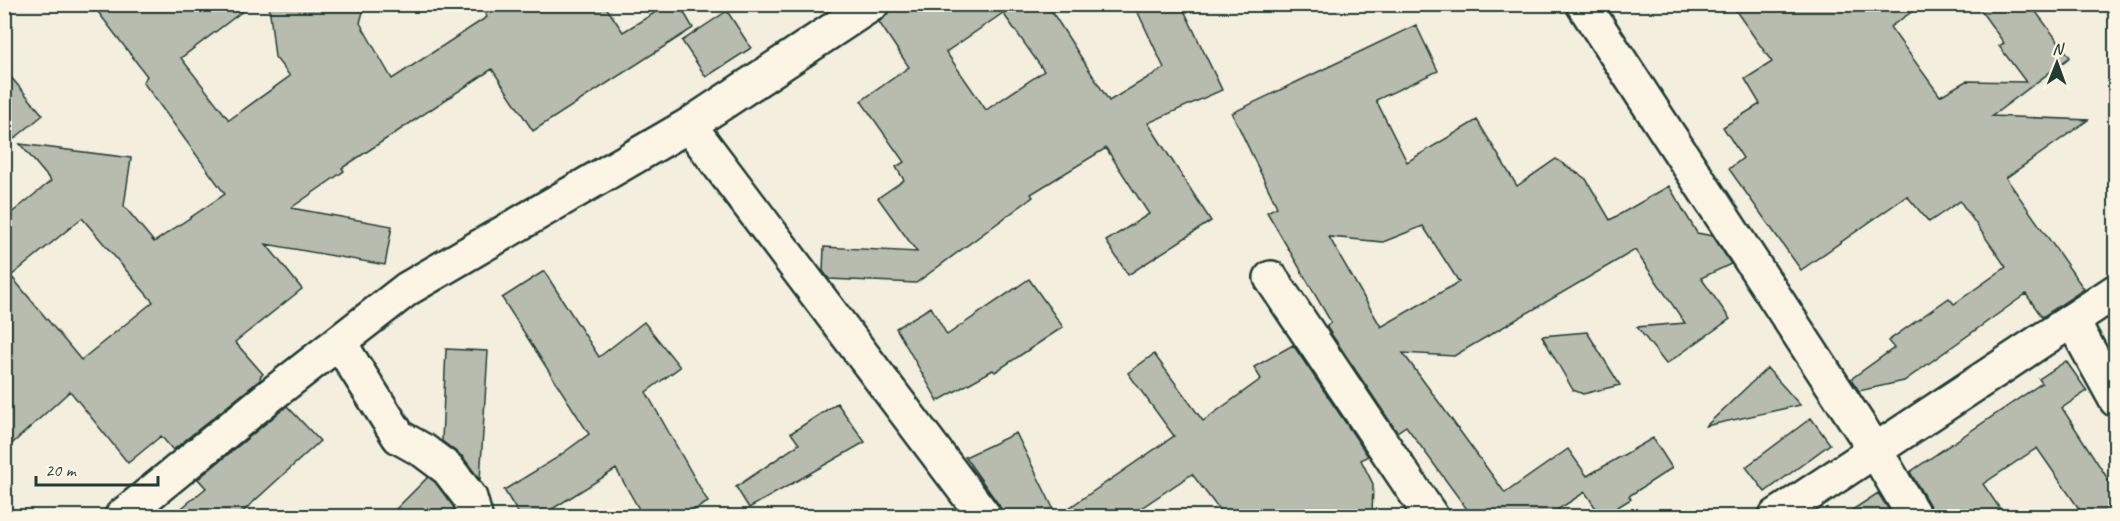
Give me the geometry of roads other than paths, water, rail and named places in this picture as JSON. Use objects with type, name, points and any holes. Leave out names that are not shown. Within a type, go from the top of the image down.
[{"type":"street","points":[[122,516],[407,290],[689,125],[872,4]]},
{"type":"street","points":[[1583,4],[1875,450],[1914,516]]},
{"type":"street","points":[[689,125],[984,516]]},
{"type":"street","points":[[1271,278],[1431,516]]},
{"type":"street","points":[[1776,516],[2115,291]]},
{"type":"street","points":[[2072,320],[2115,400]]},
{"type":"street","points":[[339,342],[399,437],[424,451],[448,469],[470,498],[475,516]]}]
